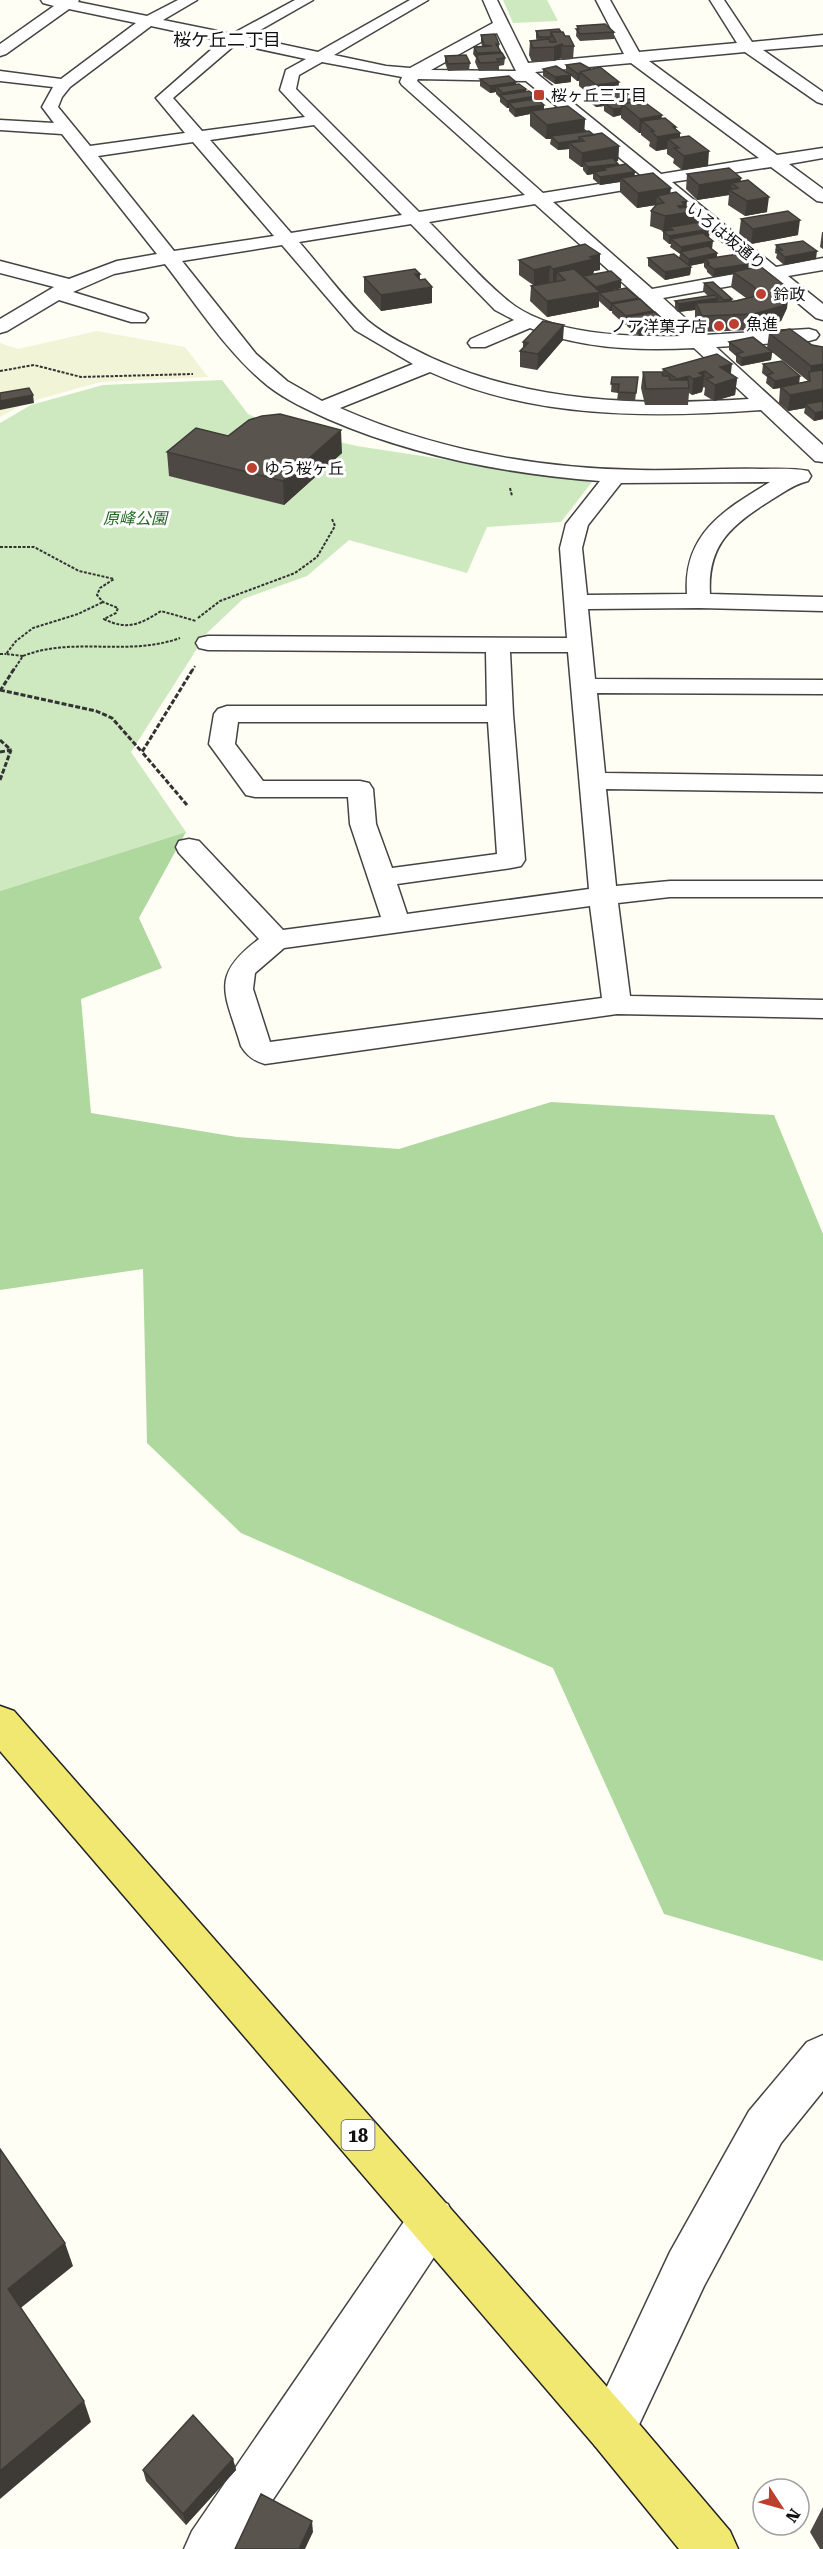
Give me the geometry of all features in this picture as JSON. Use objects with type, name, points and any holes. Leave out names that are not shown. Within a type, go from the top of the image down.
[{"type":"main road","name":"18","points":[[0,1723],[612,2428],[712,2549]]},
{"type":"street","points":[[48,0],[69,2],[147,22],[316,58],[412,74],[526,72],[634,57],[823,40]]},
{"type":"street","points":[[190,0],[147,22],[64,84],[54,96],[50,107],[249,358],[279,384],[322,408],[377,429],[437,448],[515,465],[615,476],[686,478],[759,474],[794,477],[823,474]]},
{"type":"street","points":[[306,0],[232,40],[164,99],[362,326],[393,348],[426,366],[477,384],[558,403],[635,410],[698,410],[764,404]]},
{"type":"street","points":[[421,0],[292,73],[288,90],[502,306],[529,321],[564,333],[609,341],[816,340]]},
{"type":"street","name":"いろは坂通り","points":[[490,0],[526,72],[823,314]]},
{"type":"street","points":[[603,0],[634,57],[823,197]]},
{"type":"street","points":[[717,0],[747,46],[823,99]]},
{"type":"street","points":[[0,51],[69,2]]},
{"type":"street","points":[[501,25],[412,74],[408,82],[648,295],[823,456]]},
{"type":"street","points":[[0,76],[64,84]]},
{"type":"street","points":[[87,152],[316,120]]},
{"type":"street","points":[[0,125],[68,129]]},
{"type":"street","points":[[0,327],[62,289],[97,272],[170,257],[823,153]]},
{"type":"street","points":[[648,295],[823,264]]},
{"type":"street","points":[[0,267],[138,318]]},
{"type":"street","points":[[672,317],[695,314]]},
{"type":"street","points":[[816,340],[808,329],[810,323],[823,314]]},
{"type":"street","points":[[477,343],[529,321]]},
{"type":"street","points":[[601,360],[609,341]]},
{"type":"street","points":[[322,408],[426,366]]},
{"type":"street","points":[[615,476],[577,524],[571,548],[603,896],[617,1005]]},
{"type":"street","points":[[699,601],[698,565],[714,535],[735,513],[794,477]]},
{"type":"street","points":[[577,602],[699,601],[823,604]]},
{"type":"street","points":[[201,636],[498,645],[579,645]]},
{"type":"street","points":[[380,878],[511,860],[500,714],[498,645]]},
{"type":"street","points":[[585,686],[823,687]]},
{"type":"street","points":[[397,924],[363,824],[360,789],[255,789],[222,744],[227,714],[500,714]]},
{"type":"street","points":[[593,781],[823,784]]},
{"type":"street","points":[[189,847],[276,940]]},
{"type":"street","points":[[823,889],[670,890],[603,896],[276,940],[241,971],[239,989],[256,1046],[265,1054],[617,1005],[823,1009]]},
{"type":"street","points":[[612,2428],[687,2269],[765,2127],[823,2057]]},
{"type":"street","points":[[210,2549],[432,2220]]},
{"type":"path","points":[[0,371],[34,365],[81,377],[193,374]]},
{"type":"path","points":[[197,621],[220,602],[295,573],[317,557],[335,526],[332,519]]},
{"type":"path","points":[[0,547],[34,547],[80,571],[114,579],[100,588],[97,595],[103,602],[118,608],[116,614],[104,619],[115,626],[126,628],[138,625],[161,611],[197,621]]},
{"type":"path","points":[[6,654],[16,641],[33,628],[78,614],[103,602]]},
{"type":"path","points":[[142,752],[201,636],[197,621]]},
{"type":"path","points":[[186,634],[178,640],[156,647],[61,645],[36,649],[23,656],[0,690],[104,714],[112,718],[187,805]]},
{"type":"path","points":[[0,654],[23,656]]},
{"type":"path","points":[[0,740],[11,750]]},
{"type":"path","points":[[0,752],[11,750]]},
{"type":"path","points":[[0,780],[11,750]]},
{"type":"green space","points":[[503,0],[547,0],[558,21],[513,23]]},
{"type":"green space","points":[[97,331],[185,347],[208,377],[100,382],[26,403],[0,417],[0,343],[18,349]]},
{"type":"green space","name":"原峰公園","points":[[222,380],[248,414],[281,429],[357,446],[592,482],[561,522],[487,527],[467,573],[349,540],[307,576],[243,599],[207,633],[131,752],[186,832],[0,891],[0,423],[31,405],[103,385]]},
{"type":"green space","points":[[186,832],[139,918],[162,968],[81,999],[91,1113],[237,1137],[399,1149],[551,1102],[774,1115],[823,1234],[823,1961],[664,1914],[553,1668],[241,1533],[147,1443],[143,1269],[0,1290],[0,891]]},
{"type":"building","points":[[605,24],[614,32],[580,34],[576,29],[579,29],[577,26]]},
{"type":"building","points":[[559,29],[561,32],[551,32],[551,37],[539,37],[536,31]]},
{"type":"building","points":[[551,32],[563,32],[565,36],[569,36],[574,46],[563,46],[562,44],[554,47],[533,48],[530,41],[549,39],[550,42],[556,42]]},
{"type":"building","points":[[495,34],[499,44],[496,44],[501,52],[477,53],[474,47],[492,46],[484,45],[481,35]]},
{"type":"building","points":[[502,53],[505,58],[497,59],[499,62],[480,63],[476,55]]},
{"type":"building","points":[[466,55],[470,63],[448,64],[445,56]]},
{"type":"building","points":[[580,63],[591,69],[578,74],[566,65]]},
{"type":"building","points":[[556,66],[571,75],[555,77],[543,69]]},
{"type":"building","points":[[600,67],[619,82],[596,85],[580,72]]},
{"type":"building","points":[[509,76],[516,82],[490,86],[480,79]]},
{"type":"building","points":[[519,84],[526,89],[503,93],[496,87]]},
{"type":"building","points":[[621,89],[628,94],[622,95],[625,97],[596,100],[589,94],[601,95],[605,94],[602,92]]},
{"type":"building","points":[[529,91],[536,96],[507,101],[500,95]]},
{"type":"building","points":[[630,99],[634,102],[622,104],[622,108],[613,109],[605,103]]},
{"type":"building","points":[[538,100],[544,105],[515,109],[509,103]]},
{"type":"building","points":[[643,101],[662,115],[640,119],[622,104]]},
{"type":"building","points":[[568,106],[585,119],[547,125],[531,111]]},
{"type":"building","points":[[665,118],[680,133],[657,137],[651,131],[654,131],[642,121]]},
{"type":"building","points":[[589,131],[594,135],[558,143],[551,136]]},
{"type":"building","points":[[602,133],[619,146],[582,153],[569,143],[584,141],[579,137]]},
{"type":"building","points":[[689,136],[709,151],[684,156],[674,148],[679,148],[668,139]]},
{"type":"building","points":[[613,158],[618,164],[588,167],[583,162]]},
{"type":"building","points":[[626,164],[635,172],[600,177],[594,172],[606,170],[604,168]]},
{"type":"building","points":[[729,168],[741,178],[699,185],[687,174]]},
{"type":"building","points":[[653,173],[671,188],[638,193],[621,178]]},
{"type":"building","points":[[748,180],[769,197],[747,201],[729,190],[738,188],[732,183]]},
{"type":"building","points":[[676,192],[687,201],[682,202],[685,205],[678,206],[680,208],[693,206],[697,211],[665,216],[651,211],[657,204],[664,203],[657,196]]},
{"type":"building","points":[[788,211],[800,220],[753,229],[741,219]]},
{"type":"building","points":[[700,222],[710,229],[669,236],[663,231],[673,230],[670,227]]},
{"type":"building","points":[[703,233],[713,241],[681,247],[671,239]]},
{"type":"building","points":[[803,241],[817,251],[785,257],[777,250],[782,250],[776,245]]},
{"type":"building","points":[[585,244],[600,254],[590,257],[594,259],[553,269],[550,266],[534,270],[519,260]]},
{"type":"building","points":[[708,246],[717,253],[689,259],[680,252]]},
{"type":"building","points":[[674,254],[691,267],[665,272],[648,258]]},
{"type":"building","points":[[738,254],[749,264],[714,269],[707,264],[709,263],[705,259]]},
{"type":"building","points":[[760,266],[784,285],[789,292],[782,306],[754,314],[702,316],[696,303],[736,301],[756,296],[757,291],[753,286],[733,272]]},
{"type":"building","points":[[415,269],[420,274],[415,274],[420,280],[425,279],[432,287],[381,295],[364,277]]},
{"type":"building","points":[[574,269],[600,292],[547,301],[531,286],[565,280],[557,272]]},
{"type":"building","points":[[611,271],[621,280],[596,287],[583,276]]},
{"type":"building","points":[[713,282],[732,299],[724,300],[704,283]]},
{"type":"building","points":[[626,288],[638,298],[611,303],[599,293]]},
{"type":"building","points":[[714,295],[718,298],[679,304],[675,301]]},
{"type":"building","points":[[640,299],[653,311],[626,316],[612,304]]},
{"type":"building","points":[[655,312],[667,323],[639,328],[627,317]]},
{"type":"building","points":[[543,321],[564,325],[538,354],[520,351],[528,343],[523,342]]},
{"type":"building","points":[[790,329],[812,345],[823,347],[823,364],[811,366],[769,333]]},
{"type":"building","points":[[753,337],[772,352],[742,358],[736,354],[743,352],[729,342]]},
{"type":"building","points":[[717,354],[732,364],[720,367],[737,378],[715,385],[706,379],[713,377],[705,371],[699,373],[704,376],[677,379],[663,369]]},
{"type":"building","points":[[782,361],[800,376],[775,381],[767,375],[773,373],[763,364]]},
{"type":"building","points":[[822,370],[823,389],[790,395],[781,387],[810,381],[809,372]]},
{"type":"building","points":[[643,372],[662,372],[663,376],[669,376],[670,380],[688,380],[689,388],[646,389]]},
{"type":"building","points":[[612,377],[638,377],[636,393],[618,392],[619,384],[611,384]]},
{"type":"building","points":[[29,388],[33,395],[0,401],[0,393]]},
{"type":"building","points":[[823,401],[823,411],[815,413],[805,404]]},
{"type":"building","points":[[280,414],[341,430],[283,481],[167,452],[196,428],[228,436],[249,420]]},
{"type":"building","points":[[0,2149],[65,2243],[8,2289],[84,2401],[0,2471]]},
{"type":"building","points":[[193,2415],[233,2459],[183,2514],[143,2470]]},
{"type":"building","points":[[261,2494],[312,2521],[299,2549],[235,2549]]},
{"type":"place","name":"桜ヶ丘三丁目","points":[[539,95]]},
{"type":"place","name":"鈴政","points":[[761,294]]},
{"type":"place","name":"魚進","points":[[734,324]]},
{"type":"place","name":"ノア洋菓子店","points":[[719,326]]},
{"type":"place","name":"ゆう桜ヶ丘","points":[[252,468]]},
{"type":"district","name":"桜ケ丘二丁目","points":[[227,39]]}]
